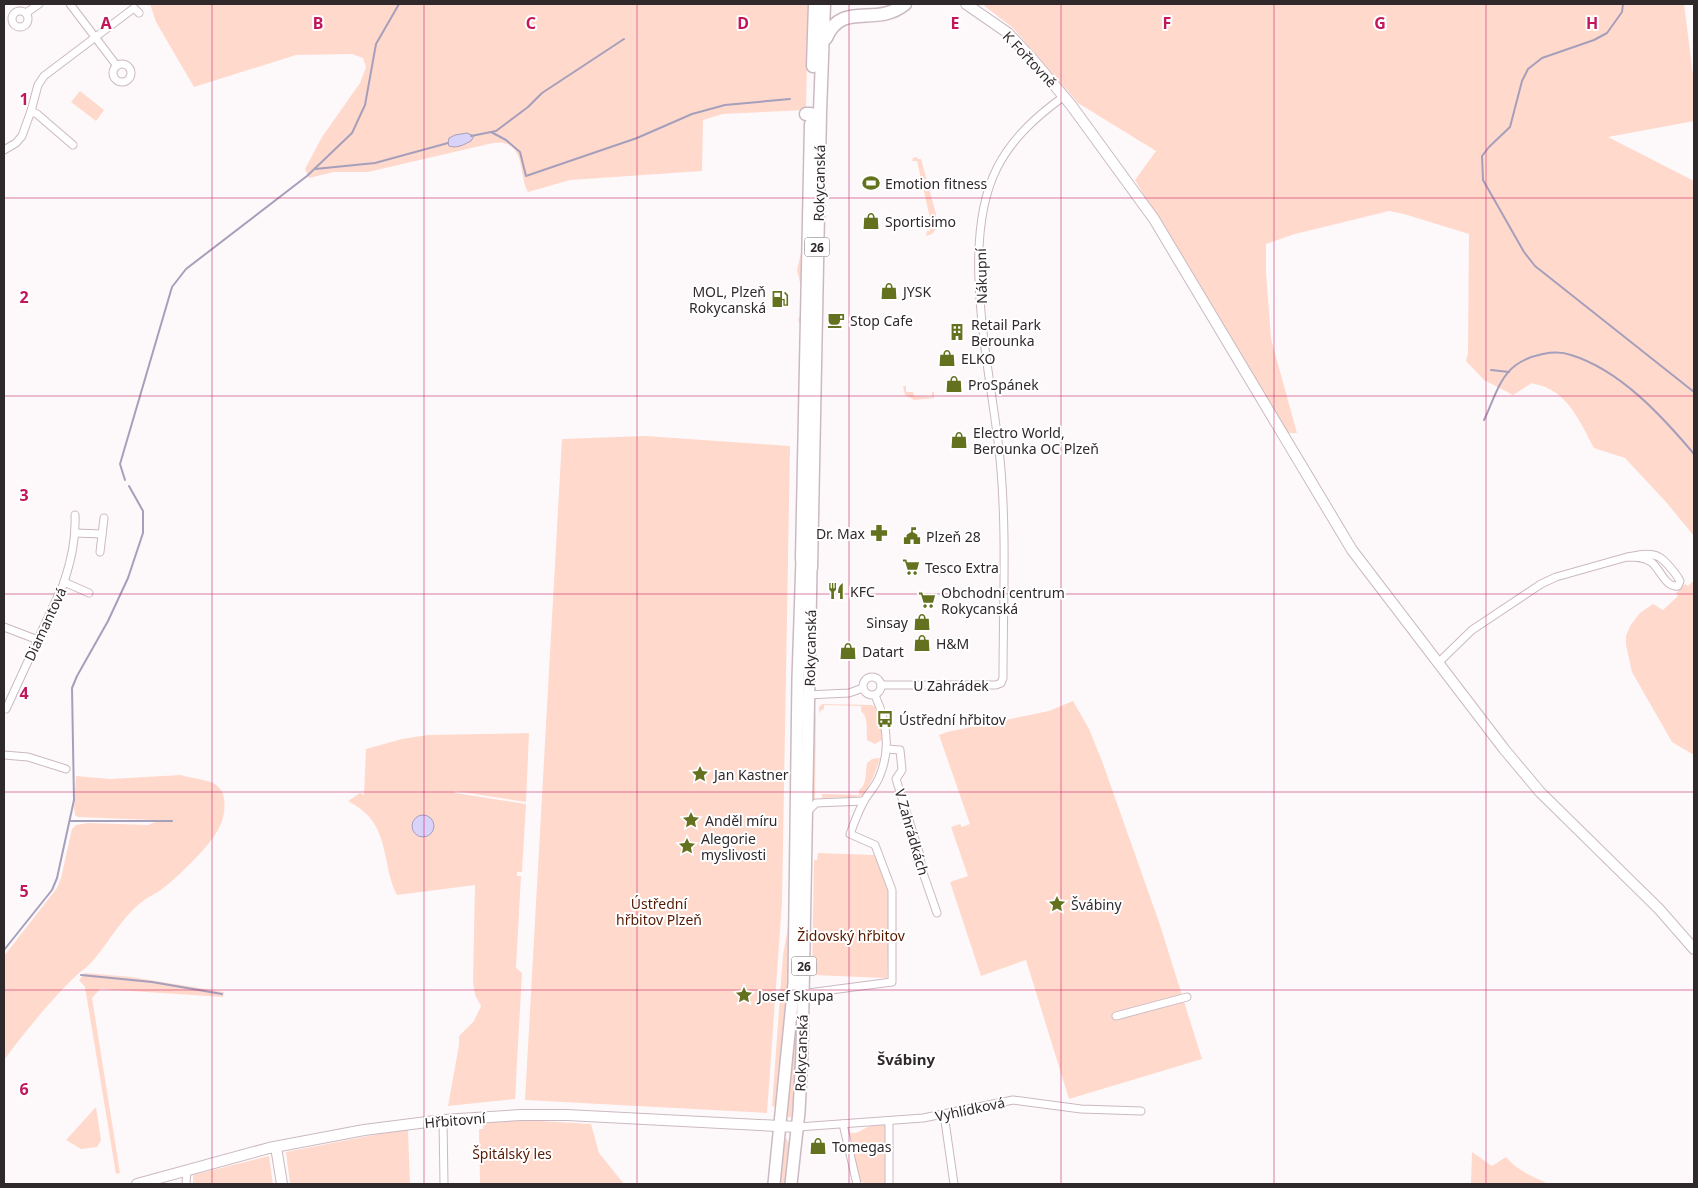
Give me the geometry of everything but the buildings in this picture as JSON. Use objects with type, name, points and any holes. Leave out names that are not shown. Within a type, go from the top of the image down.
[{"type":"highway","name":"26","points":[[812,113],[815,4]]},
{"type":"highway","name":"26","points":[[812,113],[822,54],[824,4]]},
{"type":"highway","points":[[864,4],[878,11],[887,12]]},
{"type":"highway","points":[[822,54],[832,23],[842,13],[853,9],[887,12],[901,8],[906,4]]},
{"type":"highway","name":"Rokycanská","points":[[807,564],[812,113]]},
{"type":"main road","name":"Rokycanská","points":[[774,1184],[794,983],[807,564]]},
{"type":"main road","name":"Rokycanská","points":[[791,1184],[798,1127],[802,1052],[807,812],[803,695]]},
{"type":"street","points":[[26,13],[39,4]]},
{"type":"street","points":[[70,4],[117,66]]},
{"type":"street","name":"K Fořtovně","points":[[966,4],[1008,33],[1034,62],[1065,99],[1154,219],[1352,550],[1504,749],[1540,792],[1659,909],[1694,949]]},
{"type":"street","points":[[4,150],[20,139],[42,79],[134,8],[139,13]]},
{"type":"street","name":"Nákupní","points":[[1003,574],[1000,460],[979,293],[982,215],[997,169],[1012,145],[1040,114],[1065,99]]},
{"type":"street","points":[[31,111],[73,145]]},
{"type":"street","name":"Diamantová","points":[[4,708],[6,709],[71,564],[75,515]]},
{"type":"street","points":[[100,552],[104,518]]},
{"type":"street","points":[[75,533],[102,534]]},
{"type":"street","points":[[1438,663],[1472,630],[1541,584],[1556,577],[1627,557],[1638,557],[1649,561],[1656,567],[1669,584],[1679,587]]},
{"type":"street","name":"U Zahrádek","points":[[881,685],[996,685],[1001,683],[1003,678],[1003,574]]},
{"type":"street","points":[[64,582],[89,593]]},
{"type":"street","points":[[4,627],[38,640]]},
{"type":"street","points":[[803,695],[849,693],[863,688],[866,680],[874,677],[879,680],[881,685],[880,691],[875,695],[867,694],[863,688]]},
{"type":"street","points":[[808,994],[892,982],[892,890],[875,845],[850,834],[864,801],[880,777],[887,749],[885,728],[875,695]]},
{"type":"street","name":"V Zahrádkách","points":[[887,749],[900,750],[902,770],[896,779],[920,852],[922,870],[938,913]]},
{"type":"street","points":[[4,755],[28,757],[66,769]]},
{"type":"street","points":[[807,812],[816,803],[864,801]]},
{"type":"street","points":[[1116,1016],[1187,996]]},
{"type":"street","name":"Vyhlídková","points":[[798,1127],[889,1122],[923,1118],[1013,1100],[1081,1109],[1141,1111]]},
{"type":"street","points":[[944,1114],[954,1184]]},
{"type":"street","name":"Hřbitovní","points":[[137,1184],[276,1147],[364,1130],[443,1120],[521,1115],[557,1115],[798,1127]]},
{"type":"street","points":[[443,1120],[444,1184]]},
{"type":"street","points":[[889,1122],[889,1184]]},
{"type":"street","points":[[843,1124],[857,1184]]},
{"type":"street","points":[[276,1147],[282,1184]]},
{"type":"street","points":[[186,1184],[187,1170]]},
{"type":"green space","points":[[150,4],[808,4],[806,110],[723,114],[703,120],[702,171],[570,180],[528,192],[514,149],[505,143],[493,143],[368,172],[334,172],[309,178],[305,169],[322,137],[360,83],[366,67],[363,58],[352,54],[296,55],[194,87],[156,22]]},
{"type":"green space","points":[[982,4],[1684,4],[1694,83],[1694,121],[1608,137],[1694,181],[1694,536],[1666,502],[1625,458],[1594,448],[1571,408],[1558,395],[1532,383],[1513,395],[1484,380],[1466,361],[1468,353],[1469,234],[1404,214],[1389,211],[1295,234],[1266,244],[1271,339],[1297,433],[1286,433],[1135,180],[1156,151],[1078,103],[1013,28]]},
{"type":"green space","points":[[80,91],[104,110],[96,121],[71,102]]},
{"type":"green space","points":[[913,158],[921,159],[936,214],[936,229],[932,234],[926,236],[927,231],[930,231],[930,218],[917,161],[912,161]]},
{"type":"green space","points":[[801,253],[804,254],[802,330],[798,320],[801,313],[801,287],[797,270]]},
{"type":"green space","points":[[903,386],[906,386],[906,392],[913,392],[914,396],[932,397],[932,392],[934,392],[934,398],[914,400],[905,395]]},
{"type":"green space","name":"Ústřední hřbitov Plzeň","points":[[645,436],[790,446],[782,902],[767,1113],[525,1100],[562,439]]},
{"type":"green space","points":[[1694,580],[1694,755],[1672,742],[1632,672],[1626,636],[1630,626],[1640,613],[1653,604],[1663,610],[1678,596],[1676,593],[1685,584],[1688,586]]},
{"type":"green space","points":[[1073,701],[1089,729],[1102,761],[1160,925],[1202,1059],[1069,1099],[1026,960],[981,976],[950,882],[968,876],[951,827],[960,824],[962,827],[970,824],[939,735],[1049,711]]},
{"type":"green space","points":[[822,704],[872,705],[875,707],[880,728],[882,728],[882,740],[875,744],[867,740],[866,720],[861,711],[861,706],[824,705],[824,709],[820,711],[819,715],[819,707]]},
{"type":"green space","points":[[816,705],[815,800],[810,803]]},
{"type":"green space","points":[[529,733],[526,802],[455,791],[455,793],[526,804],[522,872],[517,872],[517,876],[521,876],[516,968],[522,973],[515,1099],[448,1106],[459,1036],[474,1021],[481,1006],[475,995],[473,982],[475,885],[397,895],[389,874],[378,830],[364,812],[348,801],[360,793],[364,795],[366,749],[402,739],[428,735]]},
{"type":"green space","points":[[879,758],[873,778],[863,795],[822,798],[822,794],[859,795],[859,790],[865,781],[867,763],[872,759]]},
{"type":"green space","points":[[181,775],[215,784],[222,792],[225,805],[221,824],[215,835],[193,861],[176,877],[160,891],[143,901],[128,915],[96,957],[49,1004],[4,1060],[4,956],[57,888],[72,829],[76,825],[88,823],[148,825],[155,822],[152,820],[78,817],[75,815],[74,808],[76,776],[110,779]]},
{"type":"green space","name":"Židovský hřbitov","points":[[818,853],[875,855],[890,895],[887,978],[812,975],[814,860],[817,860]]},
{"type":"green space","points":[[789,922],[791,961],[778,1108],[772,1106],[783,955]]},
{"type":"green space","points":[[85,973],[131,977],[224,992],[223,997],[100,989],[92,998],[120,1173],[116,1174],[85,987],[79,980]]},
{"type":"green space","points":[[797,980],[798,1047],[794,1115],[789,1118],[788,1116]]},
{"type":"green space","points":[[96,1107],[101,1140],[97,1147],[81,1149],[66,1140]]},
{"type":"green space","name":"Špitálský les","points":[[522,1120],[591,1124],[599,1153],[624,1184],[480,1184],[479,1129],[483,1129],[483,1122]]},
{"type":"green space","points":[[883,1125],[888,1128],[887,1184],[864,1184],[863,1182],[858,1182],[848,1132],[855,1133],[871,1126]]},
{"type":"green space","points":[[399,1130],[408,1130],[410,1184],[290,1184],[286,1152]]},
{"type":"green space","points":[[786,1138],[789,1143],[785,1184],[777,1184],[783,1140]]},
{"type":"green space","points":[[1472,1152],[1492,1166],[1506,1157],[1521,1170],[1549,1184],[1471,1184]]},
{"type":"green space","points":[[269,1156],[273,1184],[193,1184],[193,1175]]},
{"type":"shaded area","points":[[467,133],[474,136],[471,141],[458,147],[449,146],[449,138]]},
{"type":"shaded area","points":[[423,815],[431,818],[434,826],[431,834],[423,837],[415,834],[412,826],[415,818]]},
{"type":"waterway","points":[[125,480],[120,464],[172,287],[186,269],[307,176],[352,133],[365,105],[376,44],[399,4]]},
{"type":"waterway","points":[[1623,4],[1622,12],[1607,33],[1594,40],[1542,58],[1528,69],[1522,81],[1510,127],[1482,156],[1483,180],[1524,252],[1535,266],[1694,392]]},
{"type":"waterway","points":[[471,136],[496,131],[528,107],[542,93],[624,39]]},
{"type":"waterway","points":[[491,132],[506,140],[520,152],[526,176],[637,138],[692,114],[725,105],[790,99]]},
{"type":"waterway","points":[[315,169],[375,163],[448,143]]},
{"type":"waterway","points":[[1484,420],[1505,376],[1516,365],[1528,358],[1543,354],[1565,353],[1589,362],[1623,383],[1654,410],[1694,454]]},
{"type":"waterway","points":[[1491,370],[1509,372]]},
{"type":"waterway","points":[[4,950],[52,890],[57,878],[74,800],[72,688],[108,621],[128,578],[143,533],[143,511],[129,486]]},
{"type":"waterway","points":[[70,821],[172,821]]},
{"type":"waterway","points":[[81,975],[152,982],[222,994]]},
{"type":"place","name":"Emotion fitness","points":[[871,183]]},
{"type":"place","name":"Sportisimo","points":[[871,221]]},
{"type":"place","name":"JYSK","points":[[889,291]]},
{"type":"place","name":"MOL, Plzeň Rokycanská","points":[[780,299]]},
{"type":"place","name":"Stop Cafe","points":[[836,320]]},
{"type":"place","name":"Retail Park Berounka","points":[[957,332]]},
{"type":"place","name":"ELKO","points":[[947,358]]},
{"type":"place","name":"ProSpánek","points":[[954,384]]},
{"type":"place","name":"Electro World, Berounka OC Plzeň","points":[[959,440]]},
{"type":"place","name":"Dr. Max","points":[[879,533]]},
{"type":"place","name":"Plzeň 28","points":[[912,536]]},
{"type":"place","name":"Tesco Extra","points":[[911,567]]},
{"type":"place","name":"KFC","points":[[836,591]]},
{"type":"place","name":"Obchodní centrum Rokycanská","points":[[927,600]]},
{"type":"place","name":"Sinsay","points":[[922,622]]},
{"type":"place","name":"H&M","points":[[922,643]]},
{"type":"place","name":"Datart","points":[[848,651]]},
{"type":"place","name":"Ústřední hřbitov","points":[[885,719]]},
{"type":"place","name":"Jan Kastner","points":[[700,774]]},
{"type":"place","name":"Anděl míru","points":[[691,820]]},
{"type":"place","name":"Alegorie myslivosti","points":[[687,846]]},
{"type":"place","name":"Švábiny","points":[[1057,904]]},
{"type":"place","name":"Josef Skupa","points":[[744,995]]},
{"type":"place","name":"Tomegas","points":[[818,1146]]},
{"type":"district","name":"Švábiny","points":[[906,1059]]}]
